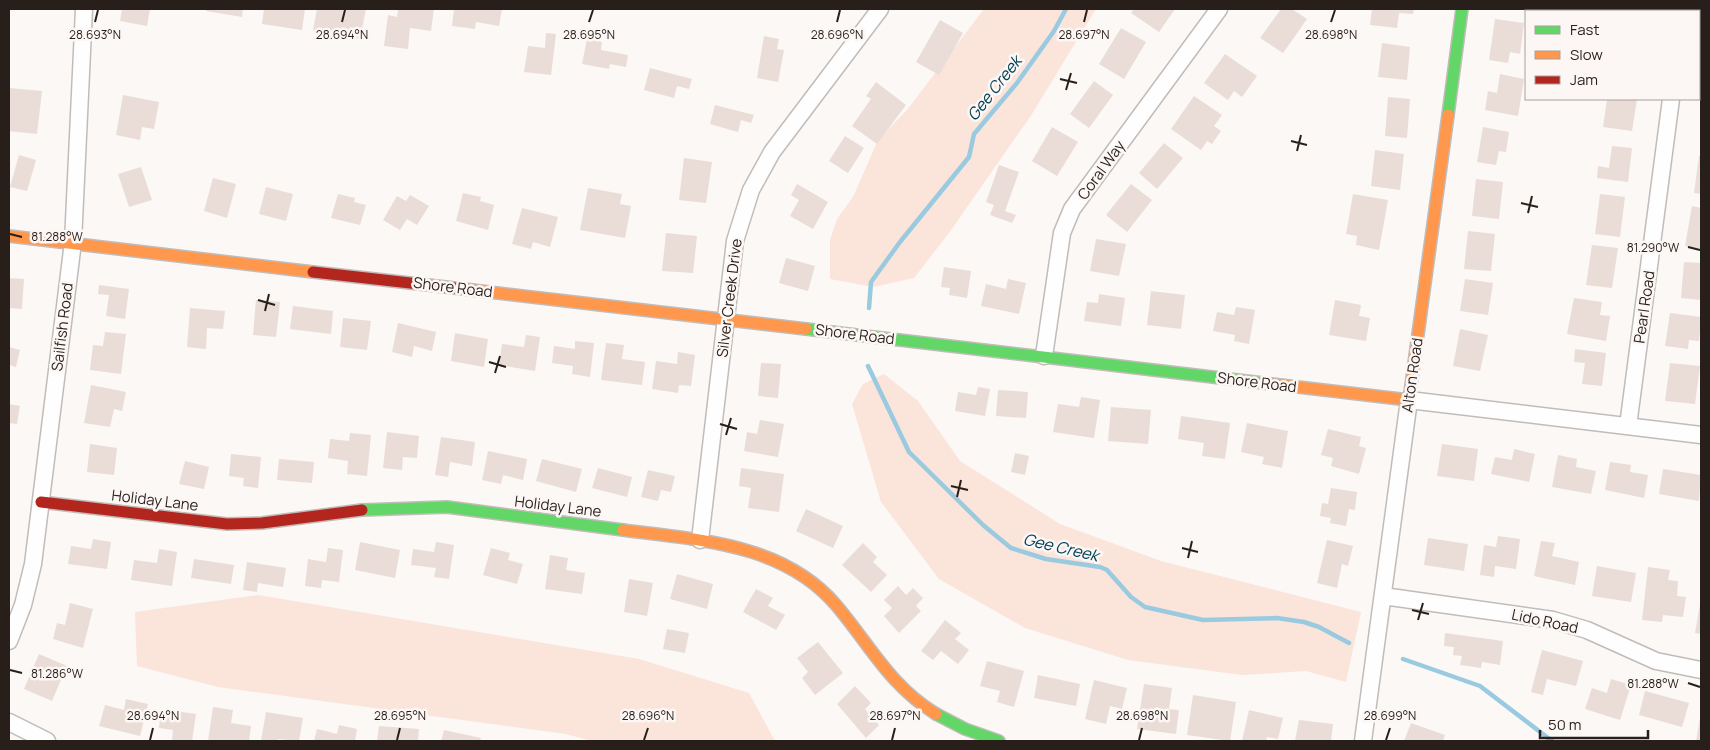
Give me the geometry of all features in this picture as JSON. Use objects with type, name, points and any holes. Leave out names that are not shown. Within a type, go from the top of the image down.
[{"type":"street","name":"Sailfish Road","points":[[9,641],[23,605],[33,564],[73,242],[84,9]]},
{"type":"street","name":"Silver Creek Drive","points":[[700,540],[735,241],[751,190],[772,152],[880,9]]},
{"type":"street","name":"Coral Way","points":[[1044,356],[1062,233],[1072,209],[1219,9]]},
{"type":"street","name":"Alton Road","points":[[1363,741],[1462,9]]},
{"type":"street","name":"Pearl Road","points":[[1628,426],[1671,100]]},
{"type":"street","name":"Shore Road","points":[[9,236],[1044,356],[1701,435]]},
{"type":"street","name":"Holiday Lane","points":[[41,502],[227,524],[262,523],[353,510],[447,507],[700,540],[738,547],[766,555],[796,571],[818,587],[835,604],[881,667],[912,698],[944,720],[976,734],[999,741]]},
{"type":"street","name":"Lido Road","points":[[1382,596],[1553,620],[1587,630],[1656,661],[1701,670]]},
{"type":"street","points":[[9,722],[47,741]]},
{"type":"shaded area","points":[[984,9],[1096,9],[1032,114],[949,233],[914,278],[873,287],[830,279],[830,240],[837,219],[853,197],[878,140],[907,110]]},
{"type":"shaded area","points":[[884,374],[918,401],[960,461],[1060,524],[1161,561],[1361,612],[1346,682],[1306,671],[1242,675],[1128,660],[1025,628],[939,579],[881,502],[852,404],[863,384]]},
{"type":"shaded area","points":[[258,595],[639,659],[749,693],[775,741],[592,741],[566,734],[218,687],[137,666],[135,612]]},
{"type":"building","points":[[122,9],[150,9],[147,26],[120,21]]},
{"type":"building","points":[[207,9],[243,9],[242,17],[206,11]]},
{"type":"building","points":[[264,9],[305,9],[302,30],[262,24]]},
{"type":"building","points":[[317,9],[366,9],[360,39],[313,30]]},
{"type":"building","points":[[398,9],[434,9],[431,31],[410,28],[408,49],[384,46],[388,15],[397,17]]},
{"type":"building","points":[[454,9],[502,9],[499,26],[476,22],[475,29],[452,26]]},
{"type":"building","points":[[1134,9],[1175,9],[1159,32],[1131,13]]},
{"type":"building","points":[[1281,9],[1292,9],[1307,19],[1283,53],[1260,38]]},
{"type":"building","points":[[1372,9],[1414,9],[1413,14],[1399,13],[1397,28],[1370,25]]},
{"type":"building","points":[[1624,9],[1650,9],[1650,10]]},
{"type":"building","points":[[1495,19],[1524,23],[1520,54],[1510,52],[1508,63],[1489,60]]},
{"type":"building","points":[[940,20],[963,33],[939,75],[916,62]]},
{"type":"building","points":[[1121,28],[1146,42],[1124,79],[1099,64]]},
{"type":"building","points":[[546,33],[556,34],[551,75],[524,72],[528,46],[545,48]]},
{"type":"building","points":[[764,36],[779,39],[777,49],[784,50],[778,82],[757,78]]},
{"type":"building","points":[[587,39],[602,42],[601,50],[628,55],[626,67],[610,64],[609,69],[582,64]]},
{"type":"building","points":[[1382,43],[1410,47],[1407,80],[1378,77]]},
{"type":"building","points":[[1225,54],[1257,76],[1242,97],[1234,91],[1228,100],[1204,83]]},
{"type":"building","points":[[650,68],[692,79],[689,89],[677,86],[674,98],[644,90]]},
{"type":"building","points":[[1500,74],[1524,79],[1518,116],[1485,110],[1488,91],[1497,93]]},
{"type":"building","points":[[1094,81],[1113,95],[1089,128],[1070,114]]},
{"type":"building","points":[[876,82],[906,105],[877,144],[852,126],[871,99],[866,96]]},
{"type":"building","points":[[9,88],[42,91],[37,134],[9,131]]},
{"type":"building","points":[[123,95],[159,102],[154,129],[142,127],[140,140],[116,135]]},
{"type":"building","points":[[1194,96],[1222,115],[1214,126],[1221,131],[1212,144],[1207,141],[1201,150],[1171,129]]},
{"type":"building","points":[[1388,97],[1410,99],[1407,138],[1385,136]]},
{"type":"building","points":[[1607,100],[1637,100],[1632,131],[1603,127]]},
{"type":"building","points":[[715,105],[754,115],[751,123],[741,120],[738,132],[710,124]]},
{"type":"building","points":[[1052,127],[1078,142],[1057,176],[1032,161]]},
{"type":"building","points":[[1483,127],[1509,132],[1506,152],[1499,151],[1496,165],[1477,162]]},
{"type":"building","points":[[845,136],[864,148],[848,173],[829,161]]},
{"type":"building","points":[[1164,143],[1183,158],[1157,189],[1139,173]]},
{"type":"building","points":[[1612,146],[1632,148],[1628,182],[1597,178],[1598,166],[1609,168]]},
{"type":"building","points":[[1375,150],[1404,154],[1400,190],[1371,186]]},
{"type":"building","points":[[19,155],[36,160],[27,191],[10,187]]},
{"type":"building","points":[[1699,156],[1701,156],[1701,194],[1694,193]]},
{"type":"building","points":[[684,158],[712,162],[706,203],[679,200]]},
{"type":"building","points":[[999,165],[1019,172],[1005,211],[1016,215],[1012,223],[990,215],[994,205],[986,202]]},
{"type":"building","points":[[141,167],[152,200],[129,207],[118,174]]},
{"type":"building","points":[[213,178],[236,184],[227,218],[204,211]]},
{"type":"building","points":[[1476,179],[1503,182],[1499,219],[1472,216]]},
{"type":"building","points":[[797,184],[828,202],[813,229],[790,216],[799,200],[791,195]]},
{"type":"building","points":[[1131,184],[1152,200],[1127,232],[1106,215]]},
{"type":"building","points":[[266,187],[293,194],[286,221],[259,214]]},
{"type":"building","points":[[588,188],[622,194],[620,204],[631,206],[625,238],[580,230]]},
{"type":"building","points":[[463,193],[481,197],[480,201],[494,205],[488,230],[456,221]]},
{"type":"building","points":[[338,194],[355,198],[354,202],[366,205],[360,225],[331,218]]},
{"type":"building","points":[[1353,194],[1388,200],[1379,250],[1356,245],[1357,236],[1346,234]]},
{"type":"building","points":[[1600,194],[1625,197],[1620,237],[1595,234]]},
{"type":"building","points":[[410,195],[429,206],[417,225],[407,219],[400,230],[383,220],[397,196],[406,201]]},
{"type":"building","points":[[1692,206],[1701,208],[1701,249],[1685,246]]},
{"type":"building","points":[[522,208],[558,217],[550,247],[533,242],[531,249],[512,244]]},
{"type":"building","points":[[1468,231],[1495,234],[1491,271],[1464,269]]},
{"type":"building","points":[[666,233],[697,236],[693,273],[662,271]]},
{"type":"building","points":[[1096,239],[1126,244],[1119,276],[1090,271]]},
{"type":"building","points":[[1592,245],[1618,248],[1612,288],[1586,285]]},
{"type":"building","points":[[786,258],[815,266],[808,291],[779,283]]},
{"type":"building","points":[[1684,262],[1701,263],[1701,300],[1681,298]]},
{"type":"building","points":[[944,267],[971,271],[967,298],[949,295],[950,288],[941,287]]},
{"type":"building","points":[[9,278],[24,279],[22,309],[9,308]]},
{"type":"building","points":[[1008,279],[1026,283],[1019,314],[981,306],[986,284],[1006,289]]},
{"type":"building","points":[[1465,279],[1493,283],[1488,315],[1460,311]]},
{"type":"building","points":[[99,285],[129,289],[125,319],[106,316],[109,295],[98,294]]},
{"type":"building","points":[[1151,291],[1185,295],[1181,329],[1147,325]]},
{"type":"building","points":[[1099,294],[1125,298],[1121,326],[1084,321],[1087,302],[1098,303]]},
{"type":"building","points":[[1574,298],[1602,302],[1600,315],[1610,316],[1606,341],[1567,334]]},
{"type":"building","points":[[256,300],[280,302],[276,337],[253,335]]},
{"type":"building","points":[[1335,300],[1361,305],[1359,316],[1370,318],[1366,341],[1329,335]]},
{"type":"building","points":[[293,306],[333,311],[331,334],[290,329]]},
{"type":"building","points":[[1236,307],[1255,310],[1249,344],[1234,341],[1235,335],[1213,331],[1217,312],[1234,315]]},
{"type":"building","points":[[190,308],[225,311],[223,329],[207,328],[206,349],[187,347]]},
{"type":"building","points":[[1670,313],[1701,317],[1699,341],[1689,340],[1688,349],[1665,346]]},
{"type":"building","points":[[343,318],[371,321],[367,350],[340,347]]},
{"type":"building","points":[[398,323],[436,332],[432,351],[414,346],[412,357],[392,352]]},
{"type":"building","points":[[1460,329],[1488,335],[1480,371],[1453,366]]},
{"type":"building","points":[[105,332],[126,334],[121,374],[90,370],[93,345],[103,346]]},
{"type":"building","points":[[455,333],[488,339],[484,367],[451,361]]},
{"type":"building","points":[[526,335],[540,337],[535,371],[499,365],[502,344],[524,347]]},
{"type":"building","points":[[575,341],[594,343],[590,377],[572,374],[573,366],[552,363],[554,346],[575,349]]},
{"type":"building","points":[[606,343],[624,345],[622,359],[645,362],[642,385],[601,380]]},
{"type":"building","points":[[9,347],[20,350],[16,367],[9,365]]},
{"type":"building","points":[[1575,349],[1606,353],[1602,386],[1582,384],[1585,363],[1574,362]]},
{"type":"building","points":[[678,352],[695,355],[691,386],[679,385],[678,393],[652,389],[656,361],[677,364]]},
{"type":"building","points":[[761,363],[781,364],[778,398],[758,396]]},
{"type":"building","points":[[1670,363],[1700,366],[1695,404],[1665,401]]},
{"type":"building","points":[[91,385],[126,392],[122,411],[114,409],[110,427],[84,423]]},
{"type":"building","points":[[978,387],[990,389],[985,416],[955,411],[958,392],[976,395]]},
{"type":"building","points":[[998,390],[1028,392],[1026,418],[996,416]]},
{"type":"building","points":[[1081,397],[1100,400],[1094,438],[1053,432],[1058,404],[1079,407]]},
{"type":"building","points":[[9,404],[20,406],[17,424],[9,423]]},
{"type":"building","points":[[1111,407],[1151,410],[1148,444],[1108,441]]},
{"type":"building","points":[[1181,416],[1230,423],[1225,459],[1202,456],[1204,443],[1178,439]]},
{"type":"building","points":[[760,420],[784,424],[778,457],[744,451],[747,432],[757,434]]},
{"type":"building","points":[[1247,423],[1288,431],[1282,468],[1262,464],[1264,457],[1241,452]]},
{"type":"building","points":[[1328,429],[1361,437],[1359,446],[1366,448],[1359,474],[1331,466],[1333,458],[1321,455]]},
{"type":"building","points":[[387,432],[419,436],[417,458],[403,457],[402,470],[383,468]]},
{"type":"building","points":[[350,433],[371,435],[367,476],[347,474],[348,461],[328,458],[330,439],[349,441]]},
{"type":"building","points":[[441,437],[475,442],[472,466],[450,462],[448,477],[435,475]]},
{"type":"building","points":[[90,444],[117,448],[114,475],[87,472]]},
{"type":"building","points":[[1442,444],[1478,449],[1474,481],[1437,476]]},
{"type":"building","points":[[1514,449],[1535,454],[1529,482],[1491,474],[1495,457],[1512,460]]},
{"type":"building","points":[[488,451],[527,459],[523,480],[503,475],[501,484],[482,480]]},
{"type":"building","points":[[1015,453],[1029,456],[1025,475],[1011,472]]},
{"type":"building","points":[[231,454],[261,457],[258,488],[243,486],[244,478],[229,476]]},
{"type":"building","points":[[1558,455],[1577,459],[1576,467],[1596,471],[1591,494],[1552,487]]},
{"type":"building","points":[[279,459],[314,462],[312,483],[277,480]]},
{"type":"building","points":[[542,459],[582,469],[576,492],[536,481]]},
{"type":"building","points":[[185,461],[209,467],[204,489],[179,484]]},
{"type":"building","points":[[1610,462],[1631,465],[1630,472],[1648,475],[1644,498],[1605,490]]},
{"type":"building","points":[[598,468],[632,477],[627,497],[592,488]]},
{"type":"building","points":[[741,468],[784,474],[779,512],[748,508],[751,488],[739,486]]},
{"type":"building","points":[[1663,469],[1701,475],[1699,501],[1659,494]]},
{"type":"building","points":[[648,470],[675,476],[671,492],[661,490],[658,501],[641,497]]},
{"type":"building","points":[[1331,488],[1357,492],[1355,510],[1349,509],[1346,526],[1330,523],[1331,518],[1320,516],[1322,503],[1328,504]]},
{"type":"building","points":[[806,509],[843,526],[833,548],[796,531]]},
{"type":"building","points":[[1498,536],[1520,539],[1516,569],[1495,566],[1494,577],[1480,575],[1484,545],[1496,547]]},
{"type":"building","points":[[1428,538],[1468,544],[1464,571],[1424,565]]},
{"type":"building","points":[[93,539],[111,542],[107,569],[68,564],[71,546],[91,549]]},
{"type":"building","points":[[1327,540],[1353,546],[1348,566],[1342,564],[1337,588],[1317,583]]},
{"type":"building","points":[[1541,541],[1555,543],[1552,556],[1579,562],[1575,585],[1534,576]]},
{"type":"building","points":[[360,542],[400,550],[395,578],[355,570]]},
{"type":"building","points":[[436,542],[454,545],[449,579],[434,577],[436,568],[411,565],[413,549],[434,552]]},
{"type":"building","points":[[863,543],[877,557],[873,562],[887,575],[871,592],[842,565]]},
{"type":"building","points":[[328,548],[343,550],[339,582],[322,580],[321,588],[305,586],[308,559],[326,562]]},
{"type":"building","points":[[491,548],[510,553],[508,560],[523,564],[517,584],[483,575]]},
{"type":"building","points":[[159,549],[177,552],[172,586],[131,580],[134,560],[157,563]]},
{"type":"building","points":[[550,555],[568,558],[566,570],[585,573],[582,594],[545,589]]},
{"type":"building","points":[[194,559],[234,565],[231,584],[191,578]]},
{"type":"building","points":[[247,562],[286,568],[283,587],[258,583],[257,592],[243,590]]},
{"type":"building","points":[[1597,566],[1636,573],[1631,602],[1592,596]]},
{"type":"building","points":[[1648,567],[1670,570],[1668,580],[1678,581],[1677,596],[1686,597],[1683,617],[1663,615],[1662,622],[1642,620]]},
{"type":"building","points":[[677,574],[713,584],[707,609],[670,599]]},
{"type":"building","points":[[629,579],[653,583],[647,616],[624,612]]},
{"type":"building","points":[[898,586],[906,595],[913,588],[923,598],[916,606],[921,611],[899,633],[884,616],[892,608],[884,600]]},
{"type":"building","points":[[756,589],[773,598],[768,606],[785,615],[776,630],[743,612]]},
{"type":"building","points":[[70,603],[93,609],[83,648],[53,639],[57,623],[65,625]]},
{"type":"building","points":[[1701,604],[1701,634],[1695,633]]},
{"type":"building","points":[[945,620],[961,633],[955,639],[969,650],[958,664],[941,651],[933,660],[921,651]]},
{"type":"building","points":[[667,629],[689,633],[685,653],[663,649]]},
{"type":"building","points":[[1445,633],[1503,641],[1500,665],[1482,662],[1481,668],[1460,665],[1462,656],[1453,655],[1454,647],[1444,646]]},
{"type":"building","points":[[818,642],[843,673],[815,695],[802,678],[808,672],[797,658]]},
{"type":"building","points":[[1542,650],[1583,661],[1576,686],[1547,679],[1543,695],[1531,692]]},
{"type":"building","points":[[39,654],[67,666],[52,701],[24,689]]},
{"type":"building","points":[[987,661],[1024,671],[1014,707],[997,702],[1000,691],[980,686]]},
{"type":"building","points":[[1038,675],[1080,684],[1076,706],[1034,698]]},
{"type":"building","points":[[1611,679],[1631,685],[1620,720],[1585,709],[1592,688],[1607,693]]},
{"type":"building","points":[[1094,680],[1127,688],[1122,709],[1110,706],[1106,724],[1085,719]]},
{"type":"building","points":[[1144,684],[1172,688],[1169,709],[1179,710],[1176,734],[1137,729]]},
{"type":"building","points":[[855,686],[871,703],[865,709],[879,725],[866,738],[837,704]]},
{"type":"building","points":[[1645,691],[1689,703],[1682,727],[1639,715]]},
{"type":"building","points":[[1193,695],[1236,702],[1230,741],[1187,735]]},
{"type":"building","points":[[126,699],[148,704],[140,736],[99,726],[105,705],[124,710]]},
{"type":"building","points":[[213,707],[233,710],[231,723],[251,726],[249,741],[208,741]]},
{"type":"building","points":[[161,709],[196,714],[192,741],[172,740],[173,730],[159,728]]},
{"type":"building","points":[[1249,710],[1283,718],[1278,739],[1267,737],[1266,741],[1242,741]]},
{"type":"building","points":[[266,712],[303,718],[299,741],[278,739],[278,741],[261,741]]},
{"type":"building","points":[[1700,718],[1701,741],[1696,741]]},
{"type":"building","points":[[1299,720],[1333,724],[1331,741],[1295,741]]},
{"type":"building","points":[[1411,723],[1445,735],[1443,741],[1404,741]]},
{"type":"building","points":[[339,725],[357,729],[355,741],[314,741],[317,729],[337,734]]},
{"type":"building","points":[[379,726],[419,729],[418,741],[377,741]]},
{"type":"building","points":[[444,730],[481,738],[480,741],[441,741]]},
{"type":"waterway","name":"Gee Creek","points":[[869,308],[871,282],[900,242],[969,157],[974,134],[1017,83],[1054,31],[1066,9]]},
{"type":"waterway","name":"Gee Creek","points":[[868,366],[909,452],[983,525],[1011,548],[1046,559],[1100,567],[1107,570],[1131,597],[1145,607],[1203,620],[1277,618],[1304,622],[1319,627],[1349,643]]},
{"type":"waterway","name":"Gee Creek","points":[[1403,659],[1480,686],[1552,741]]},
{"type":"traffic: fast","points":[[1448,115],[1462,9]]},
{"type":"traffic: fast","points":[[806,329],[1263,383]]},
{"type":"traffic: fast","points":[[362,510],[447,507],[623,530]]},
{"type":"traffic: fast","points":[[936,714],[965,729],[999,741]]},
{"type":"traffic: slow","points":[[1263,383],[1409,400],[1448,115]]},
{"type":"traffic: slow","points":[[9,236],[313,272]]},
{"type":"traffic: slow","points":[[472,290],[806,329]]},
{"type":"traffic: slow","points":[[623,530],[680,537],[738,548],[765,557],[791,569],[815,584],[836,605],[881,664],[905,690],[936,714]]},
{"type":"traffic: jam","points":[[313,272],[472,290]]},
{"type":"traffic: jam","points":[[41,502],[227,524],[262,523],[362,510]]}]
